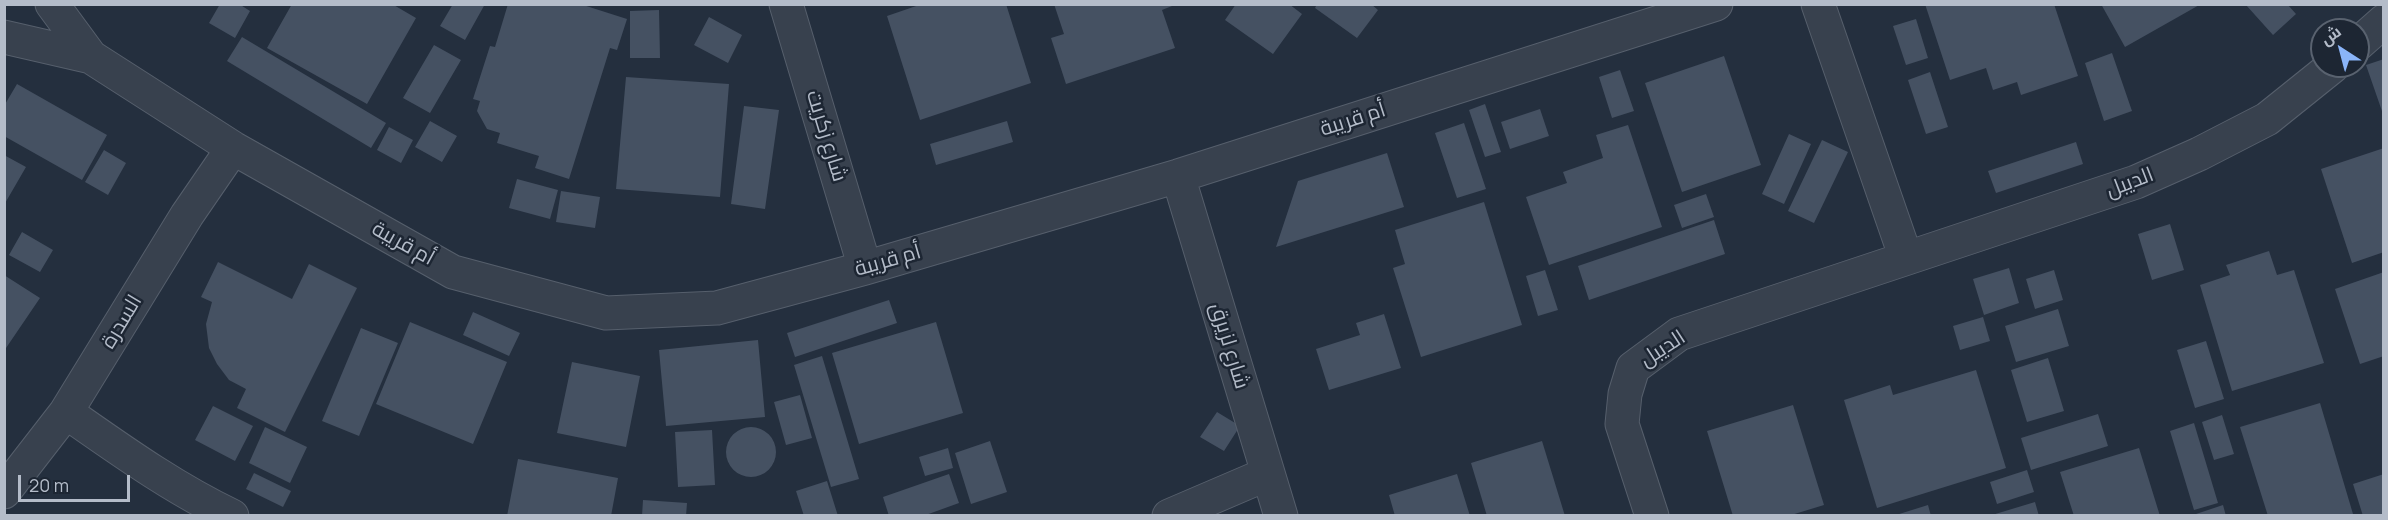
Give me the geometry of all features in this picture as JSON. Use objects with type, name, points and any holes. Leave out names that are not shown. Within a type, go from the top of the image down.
[{"type":"street","name":"أم قريبة","points":[[52,4],[91,57]]},
{"type":"street","name":"شارع زكريت","points":[[786,4],[865,268]]},
{"type":"street","name":"أم قريبة","points":[[4,38],[91,57],[233,148],[453,272],[606,313],[717,308],[865,268],[1178,176],[1716,4]]},
{"type":"street","points":[[1818,4],[1906,258]]},
{"type":"street","points":[[2370,33],[2384,21]]},
{"type":"street","name":"الديبل","points":[[1652,516],[1622,424],[1625,394],[1633,368],[1679,334],[2136,182],[2267,119],[2318,78]]},
{"type":"street","name":"السدرة","points":[[4,492],[66,412],[187,215],[233,148]]},
{"type":"street","name":"شارع لزيرق","points":[[1178,176],[1281,516]]},
{"type":"street","points":[[66,412],[130,457],[209,505],[232,516]]},
{"type":"street","points":[[1169,516],[1267,474]]},
{"type":"building","points":[[220,4],[239,4],[250,11],[235,38],[209,23]]},
{"type":"building","points":[[292,4],[392,4],[416,18],[367,104],[267,48]]},
{"type":"building","points":[[453,4],[485,4],[465,40],[440,26]]},
{"type":"building","points":[[508,4],[580,4],[627,19],[617,50],[610,48],[569,179],[535,168],[539,156],[497,143],[500,133],[487,129],[477,111],[480,101],[473,99],[490,46],[495,47]]},
{"type":"building","points":[[922,4],[1006,4],[1031,83],[920,120],[887,16]]},
{"type":"building","points":[[1054,4],[1177,4],[1162,10],[1175,48],[1066,84],[1051,38],[1064,34]]},
{"type":"building","points":[[1236,4],[1289,4],[1302,14],[1273,54],[1225,20]]},
{"type":"building","points":[[1317,4],[1371,4],[1378,10],[1357,38],[1315,8]]},
{"type":"building","points":[[1925,4],[2054,4],[2078,76],[2021,95],[2017,82],[1993,90],[1986,68],[1950,80]]},
{"type":"building","points":[[2101,4],[2201,4],[2125,47]]},
{"type":"building","points":[[2246,5],[2288,5],[2296,14],[2273,35]]},
{"type":"building","points":[[659,10],[660,58],[630,58],[630,11]]},
{"type":"building","points":[[709,17],[742,35],[728,63],[694,45]]},
{"type":"building","points":[[1916,19],[1928,58],[1906,65],[1893,26]]},
{"type":"building","points":[[242,37],[386,123],[371,148],[227,61]]},
{"type":"building","points":[[434,45],[461,60],[430,113],[403,98]]},
{"type":"building","points":[[2112,53],[2132,111],[2104,121],[2085,63]]},
{"type":"building","points":[[1724,56],[1761,165],[1682,192],[1645,83]]},
{"type":"building","points":[[2384,59],[2384,114],[2370,77],[2370,64]]},
{"type":"building","points":[[1620,70],[1634,111],[1612,118],[1599,77]]},
{"type":"building","points":[[1930,72],[1948,127],[1926,134],[1908,80]]},
{"type":"building","points":[[626,77],[729,84],[720,197],[616,189]]},
{"type":"building","points":[[17,84],[107,135],[82,180],[4,136],[4,106]]},
{"type":"building","points":[[1485,104],[1501,152],[1485,157],[1469,110]]},
{"type":"building","points":[[744,106],[779,110],[765,209],[731,204]]},
{"type":"building","points":[[1540,109],[1549,136],[1510,149],[1501,122]]},
{"type":"building","points":[[430,121],[457,136],[442,162],[415,147]]},
{"type":"building","points":[[1007,121],[1013,142],[936,165],[930,144]]},
{"type":"building","points":[[1464,123],[1486,189],[1457,198],[1435,133]]},
{"type":"building","points":[[1628,125],[1662,227],[1549,265],[1526,197],[1567,183],[1563,172],[1603,158],[1596,135]]},
{"type":"building","points":[[389,127],[413,140],[401,163],[377,150]]},
{"type":"building","points":[[1789,134],[1811,144],[1784,204],[1762,194]]},
{"type":"building","points":[[1822,140],[1848,152],[1814,223],[1788,211]]},
{"type":"building","points":[[2076,142],[2083,164],[1996,193],[1988,171]]},
{"type":"building","points":[[2384,148],[2384,252],[2352,263],[2321,169]]},
{"type":"building","points":[[104,150],[126,163],[108,195],[85,182]]},
{"type":"building","points":[[1387,153],[1404,207],[1276,247],[1298,181]]},
{"type":"building","points":[[4,155],[26,167],[4,205]]},
{"type":"building","points":[[517,179],[558,190],[550,219],[509,208]]},
{"type":"building","points":[[561,191],[600,197],[595,228],[556,222]]},
{"type":"building","points":[[1706,194],[1714,217],[1682,228],[1674,205]]},
{"type":"building","points":[[1484,202],[1522,325],[1421,357],[1393,268],[1405,264],[1395,230]]},
{"type":"building","points":[[1714,220],[1725,254],[1589,300],[1578,266]]},
{"type":"building","points":[[2170,224],[2184,270],[2152,280],[2138,234]]},
{"type":"building","points":[[22,232],[53,250],[40,272],[9,255]]},
{"type":"building","points":[[2269,251],[2277,275],[2294,270],[2324,363],[2232,391],[2200,285],[2230,275],[2226,265]]},
{"type":"building","points":[[218,262],[292,299],[309,264],[357,288],[285,432],[237,408],[246,389],[229,380],[209,348],[206,324],[212,302],[201,297]]},
{"type":"building","points":[[2009,268],[2019,303],[1984,315],[1973,279]]},
{"type":"building","points":[[1545,270],[1558,310],[1538,316],[1526,276]]},
{"type":"building","points":[[2054,270],[2063,300],[2035,309],[2026,279]]},
{"type":"building","points":[[2384,272],[2384,356],[2360,364],[2335,289]]},
{"type":"building","points":[[4,275],[40,298],[4,351]]},
{"type":"building","points":[[889,300],[897,323],[795,357],[787,333]]},
{"type":"building","points":[[2058,309],[2069,346],[2016,362],[2005,326]]},
{"type":"building","points":[[473,312],[520,333],[509,356],[463,335]]},
{"type":"building","points":[[1384,314],[1401,368],[1329,390],[1316,349],[1360,335],[1356,323]]},
{"type":"building","points":[[1983,317],[1990,341],[1960,350],[1953,326]]},
{"type":"building","points":[[410,322],[507,362],[473,444],[376,404]]},
{"type":"building","points":[[936,322],[963,413],[859,444],[832,353]]},
{"type":"building","points":[[361,328],[398,343],[359,436],[322,421]]},
{"type":"building","points":[[758,340],[765,417],[666,426],[659,350]]},
{"type":"building","points":[[2206,341],[2224,399],[2195,408],[2177,350]]},
{"type":"building","points":[[822,356],[859,479],[831,487],[794,365]]},
{"type":"building","points":[[2048,358],[2064,411],[2027,422],[2011,370]]},
{"type":"building","points":[[572,362],[640,376],[626,447],[557,433]]},
{"type":"building","points":[[1976,370],[2006,468],[1877,508],[1844,400],[1890,385],[1893,395]]},
{"type":"building","points":[[800,395],[812,438],[786,445],[774,402]]},
{"type":"building","points":[[2320,403],[2353,514],[2347,516],[2268,516],[2240,427]]},
{"type":"building","points":[[1793,405],[1824,505],[1788,516],[1733,516],[1707,431]]},
{"type":"building","points":[[213,406],[253,426],[235,461],[195,440]]},
{"type":"building","points":[[1217,412],[1240,426],[1224,451],[1200,437]]},
{"type":"building","points":[[2098,414],[2108,446],[2031,470],[2021,438]]},
{"type":"building","points":[[2222,415],[2234,454],[2214,460],[2202,422]]},
{"type":"building","points":[[2194,423],[2218,503],[2194,510],[2170,431]]},
{"type":"building","points":[[265,427],[307,447],[290,483],[249,463]]},
{"type":"building","points":[[751,427],[769,434],[776,452],[769,470],[751,477],[733,470],[726,452],[733,434]]},
{"type":"building","points":[[712,430],[715,485],[678,487],[675,432]]},
{"type":"building","points":[[990,441],[1007,492],[971,504],[955,453]]},
{"type":"building","points":[[1542,441],[1565,516],[1487,516],[1471,463]]},
{"type":"building","points":[[948,448],[953,468],[925,476],[919,457]]},
{"type":"building","points":[[2139,448],[2160,516],[2074,516],[2060,472]]},
{"type":"building","points":[[518,459],[618,478],[611,516],[507,516]]},
{"type":"building","points":[[2027,470],[2034,492],[1997,504],[1990,482]]},
{"type":"building","points":[[254,473],[291,491],[283,507],[246,489]]},
{"type":"building","points":[[949,474],[959,503],[923,516],[889,516],[883,497]]},
{"type":"building","points":[[1457,474],[1470,516],[1395,516],[1389,495]]},
{"type":"building","points":[[2384,474],[2384,516],[2363,516],[2353,484]]},
{"type":"building","points":[[827,481],[838,516],[804,516],[796,491]]},
{"type":"building","points":[[643,500],[687,503],[686,516],[642,516]]},
{"type":"building","points":[[2035,502],[2039,516],[1992,516],[1992,515]]},
{"type":"building","points":[[1928,505],[1931,516],[1896,516],[1896,515]]},
{"type":"building","points":[[2223,505],[2226,516],[2193,516],[2193,515]]}]
